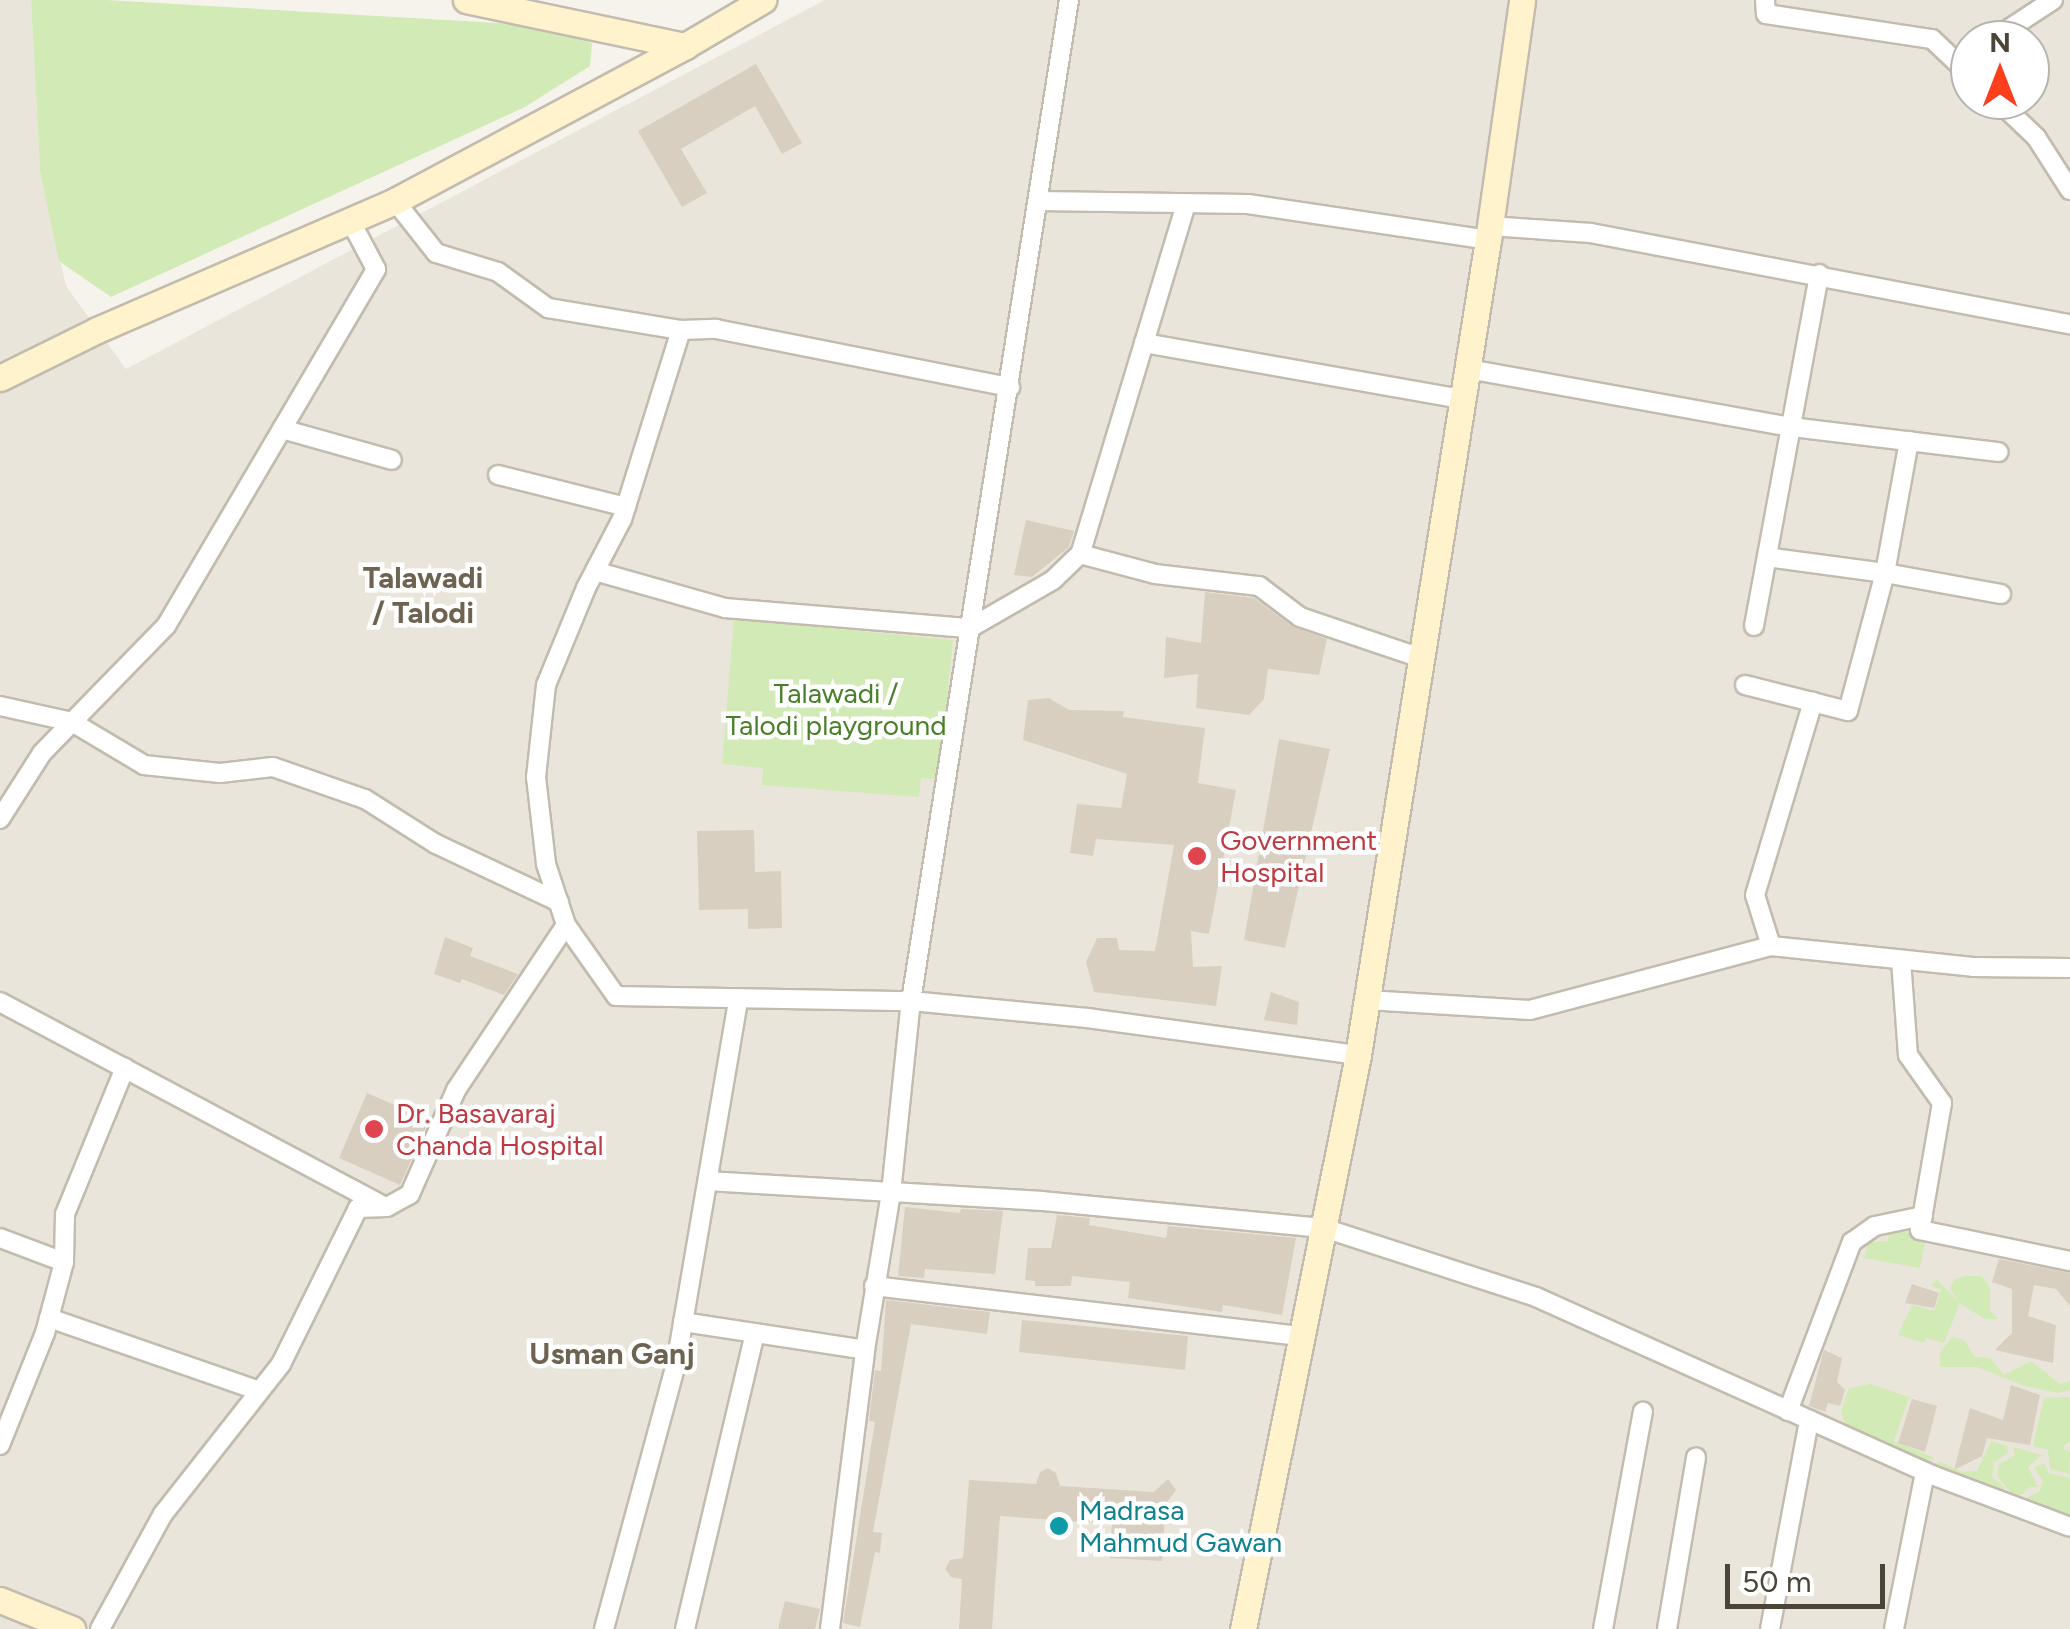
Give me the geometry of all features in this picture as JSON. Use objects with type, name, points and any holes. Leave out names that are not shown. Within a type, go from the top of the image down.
[{"type":"street","points":[[466,0],[685,46]]},
{"type":"street","points":[[0,378],[395,201],[685,46],[762,0]]},
{"type":"street","points":[[830,1629],[865,1350],[890,1193],[911,1000],[1069,0]]},
{"type":"street","points":[[1243,1629],[1358,1055],[1468,369],[1522,0]]},
{"type":"street","points":[[1765,0],[1766,14],[1932,39],[1950,52]]},
{"type":"street","points":[[2022,20],[2053,0]]},
{"type":"street","points":[[2018,120],[2036,137],[2070,190]]},
{"type":"street","points":[[395,201],[436,253],[498,272],[548,308],[681,330],[716,329],[1010,387]]},
{"type":"street","points":[[1038,201],[1248,204],[1489,233],[1591,233],[2070,324]]},
{"type":"street","points":[[595,570],[725,608],[970,628],[1053,580],[1080,554],[1186,204]]},
{"type":"street","points":[[0,819],[42,753],[166,626],[282,430],[376,269],[350,220]]},
{"type":"street","points":[[1754,626],[1820,274]]},
{"type":"street","points":[[681,330],[626,507],[546,685],[538,759],[546,864],[566,925],[616,996],[911,1000],[1086,1018],[1358,1055]]},
{"type":"street","points":[[1144,343],[1462,399]]},
{"type":"street","points":[[1468,369],[1791,427],[1998,452]]},
{"type":"street","points":[[282,430],[392,460]]},
{"type":"street","points":[[1745,684],[1848,712],[1885,573],[1909,442]]},
{"type":"street","points":[[498,475],[626,507]]},
{"type":"street","points":[[1080,554],[1156,574],[1259,586],[1300,617],[1422,658]]},
{"type":"street","points":[[1767,557],[2001,594]]},
{"type":"street","points":[[1771,946],[1755,895],[1813,702]]},
{"type":"street","points":[[0,706],[72,722],[144,765],[220,773],[272,767],[365,799],[436,844],[559,902]]},
{"type":"street","points":[[100,1629],[163,1514],[280,1364],[358,1208],[387,1208],[410,1194],[456,1090],[566,925]]},
{"type":"street","points":[[1367,1000],[1530,1010],[1771,946],[1973,967],[2070,968]]},
{"type":"street","points":[[1901,960],[1908,1055],[1942,1102],[1920,1230],[2070,1261]]},
{"type":"street","points":[[604,1629],[676,1364],[738,1000]]},
{"type":"street","points":[[0,1002],[387,1208]]},
{"type":"street","points":[[0,1445],[49,1318],[64,1262],[65,1214],[125,1068]]},
{"type":"street","points":[[708,1180],[1042,1201],[1324,1228],[1536,1297],[1925,1472],[2070,1527]]},
{"type":"street","points":[[1788,1411],[1852,1242],[1874,1226],[1922,1216]]},
{"type":"street","points":[[0,1238],[64,1262]]},
{"type":"street","points":[[874,1286],[1300,1336]]},
{"type":"street","points":[[49,1318],[257,1390]]},
{"type":"street","points":[[684,1322],[865,1350]]},
{"type":"street","points":[[685,1629],[755,1333]]},
{"type":"street","points":[[1603,1629],[1644,1412]]},
{"type":"street","points":[[1770,1629],[1809,1420]]},
{"type":"street","points":[[1668,1629],[1696,1456]]},
{"type":"street","points":[[1894,1629],[1925,1472]]},
{"type":"street","points":[[0,1600],[72,1629]]},
{"type":"shaded area","points":[[0,0],[31,0],[40,171],[66,286],[126,369],[825,0],[2070,0],[2070,1629],[0,1629]]},
{"type":"green space","points":[[31,0],[106,0],[533,25],[592,43],[590,66],[525,107],[111,297],[59,261],[40,171]]},
{"type":"green space","name":"Talawadi / Talodi playground","points":[[734,619],[953,640],[938,779],[921,778],[919,797],[762,785],[763,768],[722,764]]},
{"type":"green space","points":[[1889,1229],[1926,1236],[1920,1268],[1864,1258],[1869,1242],[1888,1241]]},
{"type":"green space","points":[[1981,1276],[1990,1287],[1990,1311],[1998,1319],[1984,1319],[1960,1303],[1944,1343],[1926,1338],[1924,1343],[1898,1335],[1912,1305],[1934,1311],[1941,1290],[1931,1285],[1937,1280],[1958,1301],[1950,1288],[1955,1279]]},
{"type":"green space","points":[[1952,1336],[1965,1341],[1975,1357],[1990,1358],[2004,1375],[2031,1361],[2060,1384],[2070,1381],[2070,1390],[2058,1393],[2025,1386],[1977,1367],[1940,1367],[1940,1353]]},
{"type":"green space","points":[[1871,1384],[1909,1397],[1894,1441],[1935,1458],[1923,1462],[1845,1424],[1841,1411],[1849,1388]]},
{"type":"green space","points":[[2070,1397],[2070,1441],[2062,1448],[2070,1452],[2069,1474],[2050,1469],[2048,1450],[2033,1446],[2044,1398]]},
{"type":"green space","points":[[1991,1441],[2007,1446],[2008,1453],[1994,1462],[1992,1477],[2004,1487],[2005,1496],[2019,1501],[2039,1492],[2043,1481],[2034,1468],[2044,1463],[2049,1473],[2070,1478],[2070,1518],[2052,1516],[1929,1465],[1940,1462],[1963,1472],[1977,1471]]},
{"type":"green space","points":[[2013,1447],[2042,1455],[2028,1467],[2038,1487],[2030,1487],[2019,1496],[2011,1493],[1997,1476],[1998,1465],[2015,1455]]},
{"type":"building","points":[[756,64],[802,143],[782,154],[755,106],[681,149],[707,193],[682,207],[638,131]]},
{"type":"building","points":[[1026,520],[1074,531],[1069,547],[1032,577],[1014,575]]},
{"type":"building","points":[[1205,592],[1254,598],[1293,627],[1327,639],[1319,675],[1268,669],[1264,699],[1249,715],[1196,708],[1198,674],[1164,678],[1166,637],[1201,643]]},
{"type":"building","points":[[1049,698],[1069,710],[1124,711],[1123,717],[1205,728],[1198,783],[1236,790],[1209,934],[1191,931],[1193,967],[1222,966],[1216,1006],[1094,992],[1086,962],[1097,938],[1117,938],[1119,950],[1155,951],[1174,845],[1096,839],[1093,856],[1070,853],[1077,804],[1121,808],[1127,774],[1023,740],[1028,700]]},
{"type":"building","points":[[1279,739],[1330,749],[1285,948],[1244,940]]},
{"type":"building","points":[[754,830],[755,872],[781,871],[782,928],[748,929],[748,909],[699,910],[697,831]]},
{"type":"building","points":[[445,937],[473,948],[470,956],[518,974],[504,995],[462,979],[460,983],[434,974]]},
{"type":"building","points":[[1271,992],[1299,1002],[1297,1025],[1264,1020]]},
{"type":"building","points":[[367,1093],[429,1120],[400,1185],[339,1158]]},
{"type":"building","points":[[905,1207],[960,1213],[961,1209],[1003,1211],[995,1274],[925,1269],[924,1278],[898,1276]]},
{"type":"building","points":[[1057,1215],[1090,1218],[1089,1225],[1166,1238],[1168,1226],[1296,1238],[1282,1315],[1223,1305],[1222,1312],[1128,1298],[1130,1282],[1072,1276],[1071,1286],[1035,1286],[1035,1281],[1025,1280],[1028,1248],[1051,1248]]},
{"type":"building","points":[[1999,1259],[2070,1273],[2070,1306],[2056,1289],[2034,1285],[2028,1316],[2056,1325],[2053,1363],[1995,1350],[2012,1333],[2012,1289],[1992,1282]]},
{"type":"building","points":[[1912,1284],[1939,1293],[1934,1308],[1905,1303]]},
{"type":"building","points":[[886,1300],[990,1312],[987,1334],[911,1324],[873,1532],[882,1533],[880,1553],[875,1552],[860,1627],[843,1623],[875,1422],[869,1421],[875,1370],[881,1371]]},
{"type":"building","points":[[1022,1320],[1188,1336],[1185,1370],[1019,1352]]},
{"type":"building","points":[[1824,1350],[1842,1358],[1837,1382],[1845,1390],[1840,1406],[1828,1403],[1825,1412],[1809,1406]]},
{"type":"building","points":[[2011,1385],[2040,1395],[2030,1445],[1987,1438],[1982,1456],[1954,1470],[1970,1408],[2003,1420]]},
{"type":"building","points":[[1912,1399],[1937,1406],[1925,1452],[1898,1443]]},
{"type":"building","points":[[1048,1468],[1056,1473],[1060,1486],[1154,1492],[1168,1479],[1176,1490],[1166,1503],[1162,1561],[1110,1558],[1112,1524],[1000,1516],[992,1629],[959,1629],[962,1579],[951,1577],[945,1569],[950,1560],[963,1558],[969,1480],[1036,1484],[1040,1472]]},
{"type":"building","points":[[785,1601],[820,1609],[815,1629],[778,1629]]},
{"type":"place","name":"Government Hospital","points":[[1197,856]]},
{"type":"place","name":"Dr. Basavaraj Chanda Hospital","points":[[374,1129]]},
{"type":"place","name":"Madrasa Mahmud Gawan","points":[[1059,1526]]},
{"type":"district","name":"Talawadi / Talodi","points":[[423,595]]},
{"type":"district","name":"Usman Ganj","points":[[612,1354]]}]
